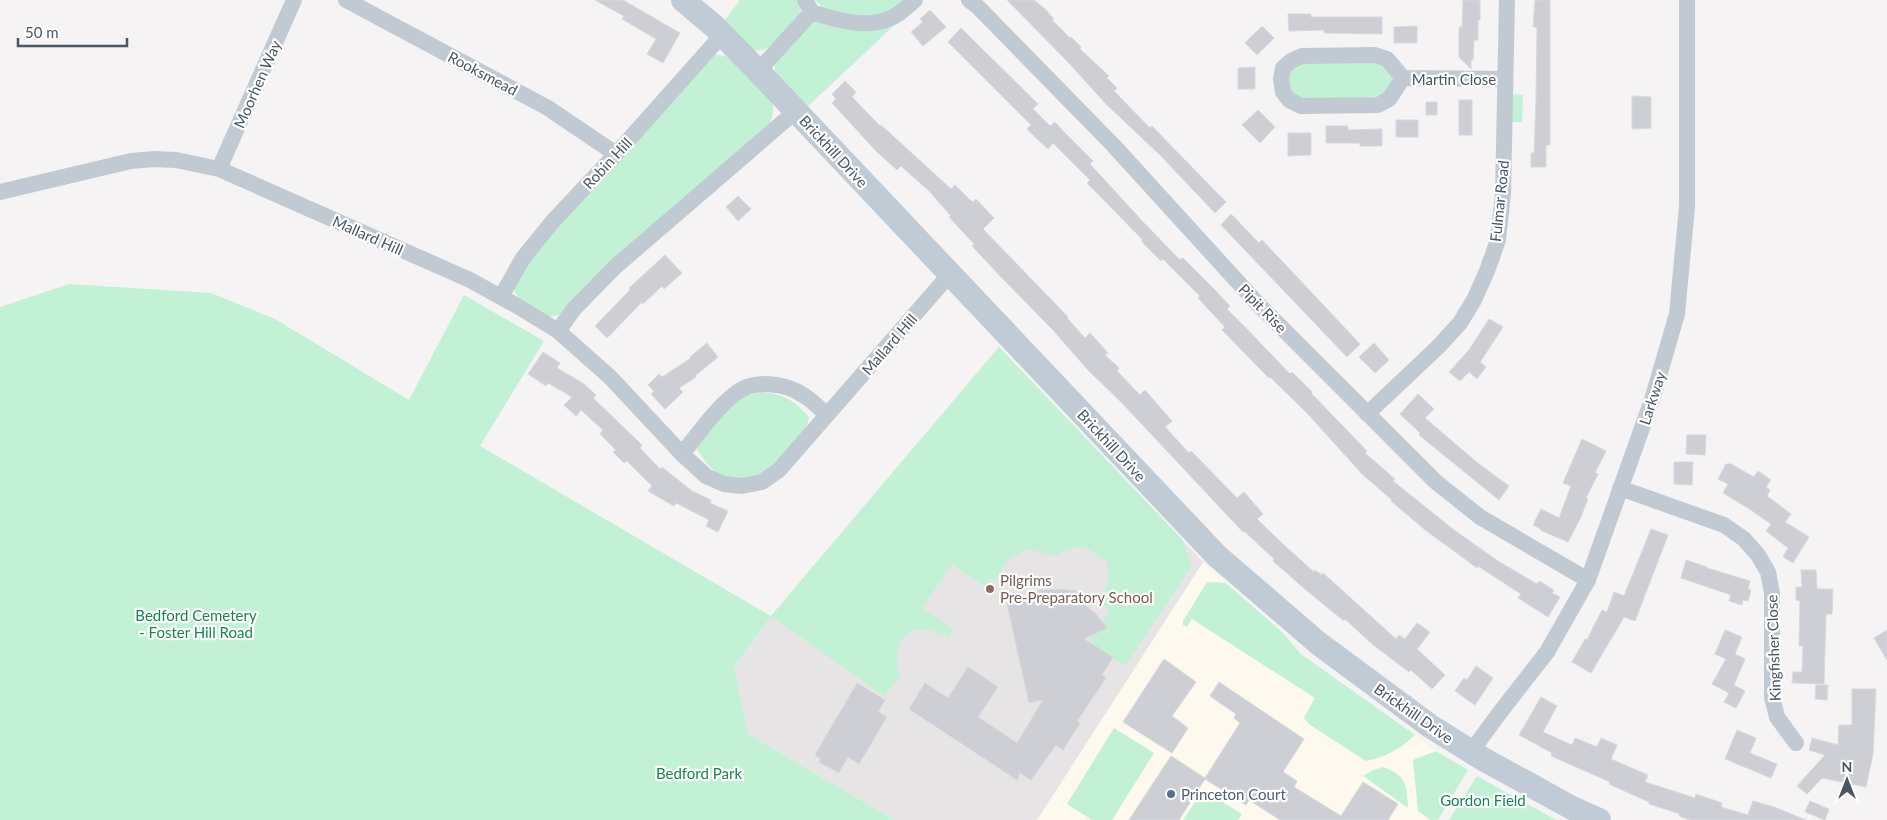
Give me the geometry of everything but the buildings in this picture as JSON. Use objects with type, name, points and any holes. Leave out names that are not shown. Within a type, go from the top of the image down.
[{"type":"street","name":"Moorhen Way","points":[[220,168],[294,0]]},
{"type":"street","name":"Rooksmead","points":[[346,0],[548,108],[616,154]]},
{"type":"street","name":"Brickhill Drive","points":[[683,0],[758,71],[1217,556],[1318,643],[1430,726],[1471,752],[1572,808],[1599,820]]},
{"type":"street","points":[[758,71],[809,6],[836,20],[867,24],[892,18],[915,0]]},
{"type":"street","name":"Pipit Rise","points":[[969,0],[1114,146],[1257,303],[1436,482],[1480,518],[1588,580]]},
{"type":"street","name":"Fulmar Road","points":[[1367,414],[1438,347],[1460,323],[1474,300],[1498,240],[1503,194],[1507,0]]},
{"type":"street","name":"Larkway","points":[[1471,752],[1547,652],[1588,580],[1652,400],[1678,314],[1687,208],[1687,0]]},
{"type":"street","name":"Robin Hill","points":[[500,297],[523,258],[553,220],[616,154],[722,35]]},
{"type":"street","name":"Martin Close","points":[[1403,78],[1389,99],[1378,105],[1302,106],[1289,100],[1283,92],[1281,80],[1284,68],[1291,61],[1302,56],[1375,55],[1387,59],[1403,78],[1505,79]]},
{"type":"street","points":[[558,331],[572,310],[615,267],[796,111]]},
{"type":"street","name":"Mallard Hill","points":[[0,192],[131,162],[154,159],[176,160],[220,168],[462,276],[558,331],[610,377],[682,454],[706,476],[724,484],[742,486],[762,482],[779,470],[950,274]]},
{"type":"street","points":[[682,454],[718,410],[738,391],[757,385],[777,384],[802,394],[827,415]]},
{"type":"street","name":"Kingfisher Close","points":[[1620,488],[1724,525],[1744,539],[1758,555],[1768,572],[1772,593],[1772,697],[1777,717],[1796,744]]},
{"type":"shaded area","name":"Pilgrims Pre-Preparatory School","points":[[999,347],[1203,562],[1037,820],[894,820],[748,734],[734,667],[771,616]]},
{"type":"shaded area","points":[[1203,562],[1283,633],[1301,654],[1365,701],[1468,770],[1438,820],[1037,820]]},
{"type":"green space","points":[[740,0],[799,0],[802,13],[776,42],[761,50],[752,50],[741,44],[722,24]]},
{"type":"green space","points":[[815,0],[906,0],[879,16],[839,15],[821,6]]},
{"type":"green space","points":[[901,19],[804,110],[775,72],[775,64],[779,57],[813,23],[820,20]]},
{"type":"green space","points":[[715,55],[731,56],[771,98],[773,111],[770,123],[564,312],[557,316],[549,316],[539,313],[528,306],[518,297],[514,288],[531,252]]},
{"type":"green space","points":[[1374,61],[1386,69],[1393,78],[1393,82],[1385,96],[1302,101],[1290,95],[1287,71],[1294,64]]},
{"type":"green space","points":[[1510,94],[1523,95],[1522,122],[1510,122]]},
{"type":"green space","name":"Bedford Cemetery - Foster Hill Road","points":[[69,284],[211,293],[275,319],[409,400],[464,295],[544,341],[480,446],[771,616],[734,667],[748,734],[894,820],[0,820],[0,307]]},
{"type":"green space","points":[[999,347],[1182,539],[1192,566],[1125,666],[1094,645],[1089,637],[1107,628],[1101,621],[1111,613],[1100,601],[1109,581],[1107,562],[1084,546],[1069,549],[1055,556],[1028,549],[1007,560],[995,581],[990,579],[985,587],[952,564],[922,608],[954,629],[949,637],[931,630],[922,629],[908,633],[902,639],[897,658],[898,673],[901,677],[893,684],[885,697],[771,616]]},
{"type":"green space","points":[[763,392],[783,397],[793,402],[803,411],[809,417],[805,433],[773,470],[741,481],[720,475],[708,465],[697,449],[709,426],[739,398]]},
{"type":"green space","points":[[1207,582],[1226,583],[1283,633],[1301,654],[1415,735],[1392,752],[1366,761],[1310,725],[1304,718],[1315,698],[1192,619],[1187,627],[1183,625],[1183,621]]},
{"type":"green space","points":[[1114,728],[1154,753],[1112,820],[1092,820],[1067,804]]},
{"type":"green space","points":[[1436,751],[1468,770],[1438,820],[1430,820],[1418,811],[1413,760]]},
{"type":"green space","points":[[1383,767],[1397,774],[1404,782],[1408,808],[1363,776]]},
{"type":"green space","name":"Gordon Field","points":[[1477,776],[1556,820],[1449,820]]},
{"type":"green space","points":[[1203,790],[1242,814],[1238,820],[1183,820]]},
{"type":"place","name":"Pilgrims Pre-Preparatory School","points":[[990,589]]},
{"type":"place","name":"Princeton Court","points":[[1171,794]]},
{"type":"park label","name":"Bedford Park","points":[[699,773]]}]
